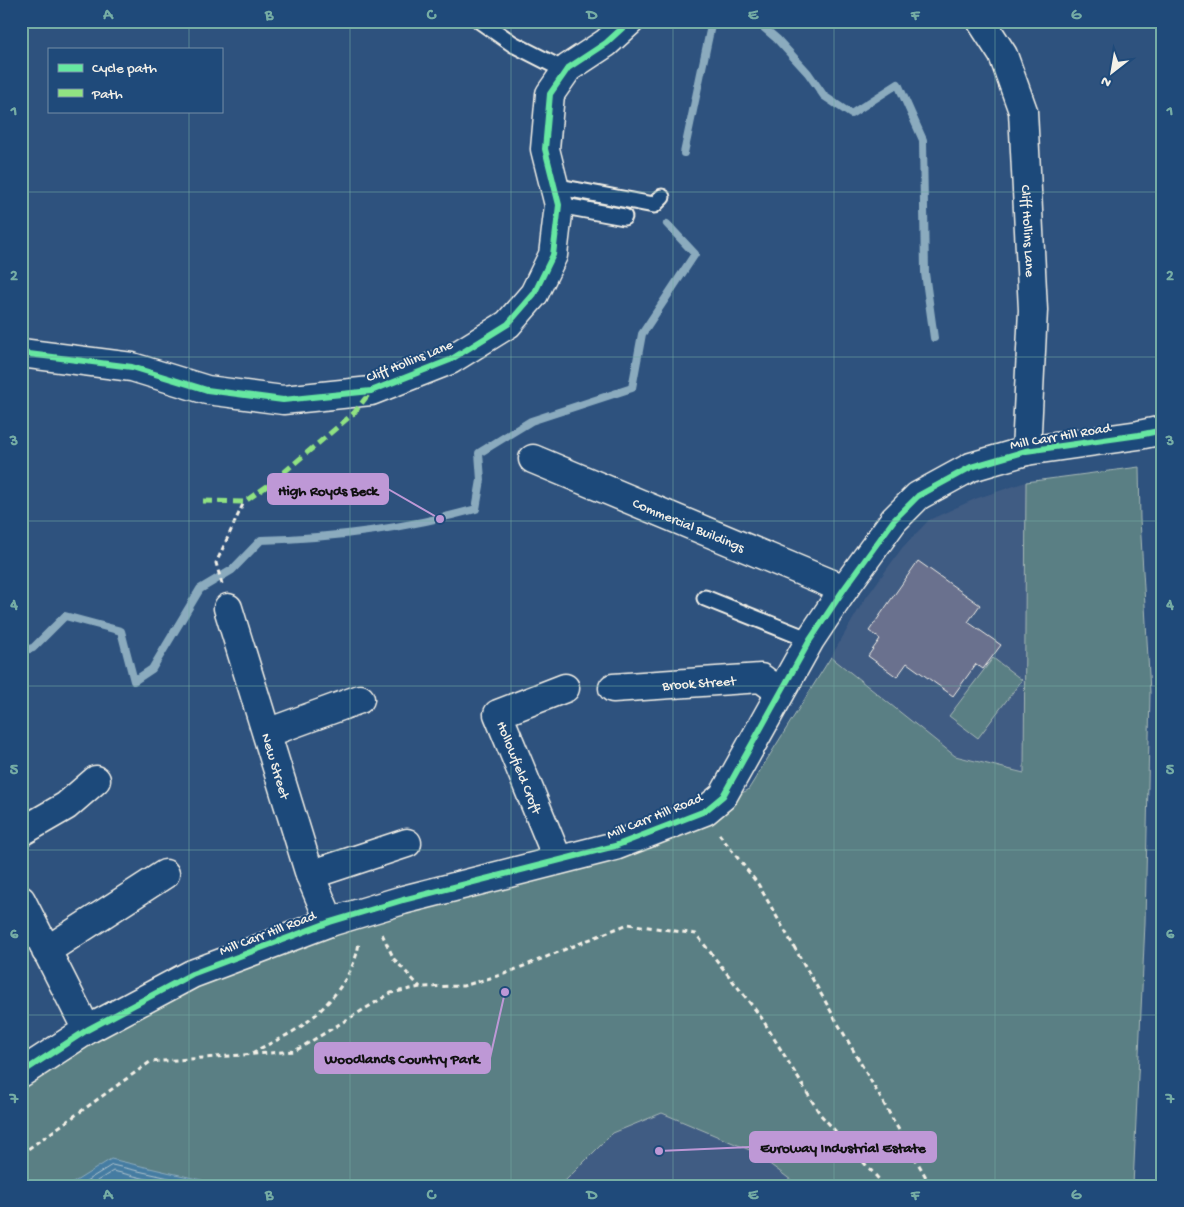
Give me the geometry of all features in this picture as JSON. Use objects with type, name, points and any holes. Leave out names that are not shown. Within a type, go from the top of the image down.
[{"type":"street","name":"Cliff Hollins Lane","points":[[21,353],[132,367],[207,390],[283,400],[371,391],[450,360],[508,324],[534,294],[553,255],[557,196],[545,149],[550,94],[566,71],[606,43],[630,21]]},
{"type":"street","name":"Cliff Hollins Lane","points":[[981,21],[1003,54],[1023,111],[1033,310],[1026,451]]},
{"type":"street","name":"Mill Carr Hill Road","points":[[21,1073],[87,1030],[192,974],[330,922],[368,924],[558,860],[615,846],[705,811],[723,796],[810,640],[844,589],[894,520],[918,496],[971,467],[1026,451],[1163,430]]},
{"type":"street","name":"Commercial Buildings","points":[[533,459],[844,589]]},
{"type":"street","name":"New Street","points":[[225,597],[310,875],[330,922]]},
{"type":"street","name":"Brook Street","points":[[613,688],[762,678],[780,692]]},
{"type":"street","name":"Hollowfield Croft","points":[[558,860],[498,714],[565,688]]},
{"type":"street","points":[[267,733],[360,699]]},
{"type":"street","points":[[21,832],[66,806],[96,780]]},
{"type":"street","points":[[310,875],[407,843]]},
{"type":"street","points":[[46,951],[165,874]]},
{"type":"street","points":[[21,900],[87,1030]]},
{"type":"lane","points":[[480,21],[513,44],[566,71]]},
{"type":"lane","points":[[557,196],[654,205],[662,197]]},
{"type":"lane","points":[[557,196],[624,217]]},
{"type":"lane","points":[[705,598],[810,640]]},
{"type":"path","points":[[225,597],[216,563],[244,502]]},
{"type":"path","points":[[705,811],[715,830],[758,884],[931,1186]]},
{"type":"path","points":[[249,1055],[306,1023],[333,997],[358,953],[368,924],[381,932],[394,959],[420,987]]},
{"type":"path","points":[[21,1154],[150,1062],[295,1051],[391,993],[420,987],[463,986],[504,974],[628,924],[696,934],[761,1017],[820,1114],[885,1186]]},
{"type":"shaded area","points":[[1026,482],[1024,773],[955,756],[831,657],[863,602],[902,548],[929,520],[975,499]]},
{"type":"shaded area","points":[[591,1081],[864,1186],[453,1186]]},
{"type":"green space","points":[[1139,467],[1140,519],[1150,692],[1145,923],[1133,1186],[799,1186],[752,1151],[662,1113],[613,1133],[560,1186],[21,1186],[21,1073],[192,974],[705,811],[748,790],[831,657],[955,756],[1024,773],[1026,482]]},
{"type":"green space","points":[[993,658],[1022,680],[978,738],[949,716]]},
{"type":"water","points":[[111,1159],[227,1186],[68,1186]]},
{"type":"building","points":[[918,561],[980,605],[968,622],[1001,645],[983,669],[976,664],[953,696],[907,663],[897,677],[868,656],[880,639],[869,631]]},
{"type":"waterway","points":[[684,153],[712,21]]},
{"type":"waterway","points":[[756,21],[777,39],[808,73],[824,96],[851,114],[898,84],[923,140],[925,273],[934,338]]},
{"type":"waterway","points":[[21,651],[33,648],[65,616],[121,631],[134,681],[152,669],[200,589],[232,570],[261,540],[369,531],[423,522],[476,509],[481,480],[479,453],[531,421],[632,388],[642,334],[695,254],[667,224]]},
{"type":"marked path","points":[[203,501],[244,502],[270,484],[354,413],[371,391]]},
{"type":"cycle path","points":[[21,353],[132,367],[207,390],[283,400],[371,391],[450,360],[508,324],[534,294],[553,255],[559,205],[545,149],[550,94],[568,68],[606,43],[630,21]]},
{"type":"cycle path","points":[[21,1073],[87,1030],[192,974],[330,922],[403,900],[615,846],[705,811],[723,796],[810,640],[844,589],[894,520],[918,496],[971,467],[1026,451],[1163,430]]},
{"type":"place","name":"High Royds Beck","points":[[440,519]]},
{"type":"place","name":"Woodlands Country Park","points":[[505,992]]},
{"type":"place","name":"Euroway Industrial Estate","points":[[659,1151]]}]
